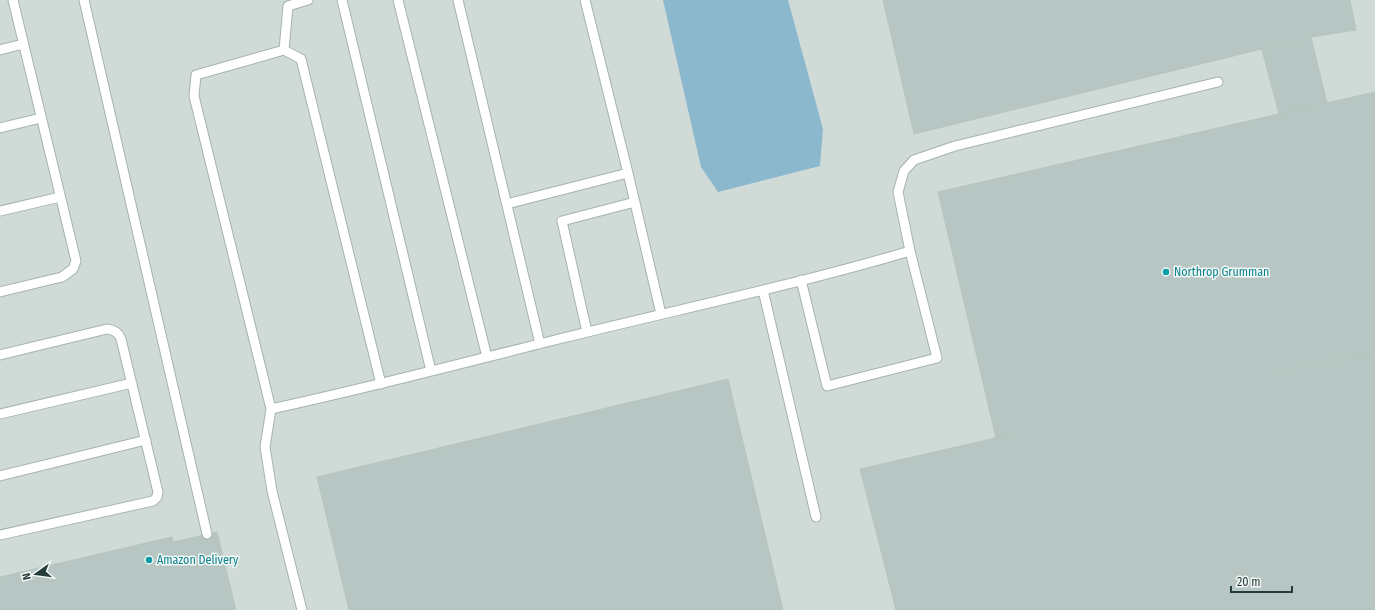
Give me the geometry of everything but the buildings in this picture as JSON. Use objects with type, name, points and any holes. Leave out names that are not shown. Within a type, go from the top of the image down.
[{"type":"lane","points":[[0,292],[62,278],[73,269],[76,261],[13,0]]},
{"type":"lane","points":[[84,0],[207,534]]},
{"type":"lane","points":[[284,50],[288,6],[308,0]]},
{"type":"lane","points":[[342,0],[431,371]]},
{"type":"lane","points":[[398,0],[487,357]]},
{"type":"lane","points":[[458,0],[540,344]]},
{"type":"lane","points":[[585,0],[661,314]]},
{"type":"lane","points":[[0,50],[23,44]]},
{"type":"lane","points":[[302,610],[272,491],[265,447],[271,409],[194,96],[196,75],[284,50],[301,59],[381,384]]},
{"type":"lane","points":[[801,280],[827,386],[937,358],[910,251],[898,192],[904,171],[914,160],[955,146],[1218,82]]},
{"type":"lane","points":[[0,128],[41,118]]},
{"type":"lane","points":[[507,204],[628,173]]},
{"type":"lane","points":[[0,211],[60,197]]},
{"type":"lane","points":[[587,332],[562,221],[635,202]]},
{"type":"lane","points":[[271,409],[381,384],[587,332],[858,267],[910,251]]},
{"type":"lane","points":[[763,290],[816,517]]},
{"type":"lane","points":[[0,355],[107,329],[118,333],[121,339],[158,492],[157,497],[153,501],[0,535]]},
{"type":"lane","points":[[0,414],[132,383]]},
{"type":"lane","points":[[0,476],[146,440]]},
{"type":"shaded area","points":[[0,0],[1375,0],[1375,610],[0,610]]},
{"type":"water","points":[[663,0],[788,0],[823,129],[820,166],[718,192],[701,167]]},
{"type":"place","name":"Northrop Grumman","points":[[1166,272]]},
{"type":"place","name":"Amazon Delivery","points":[[149,560]]}]
